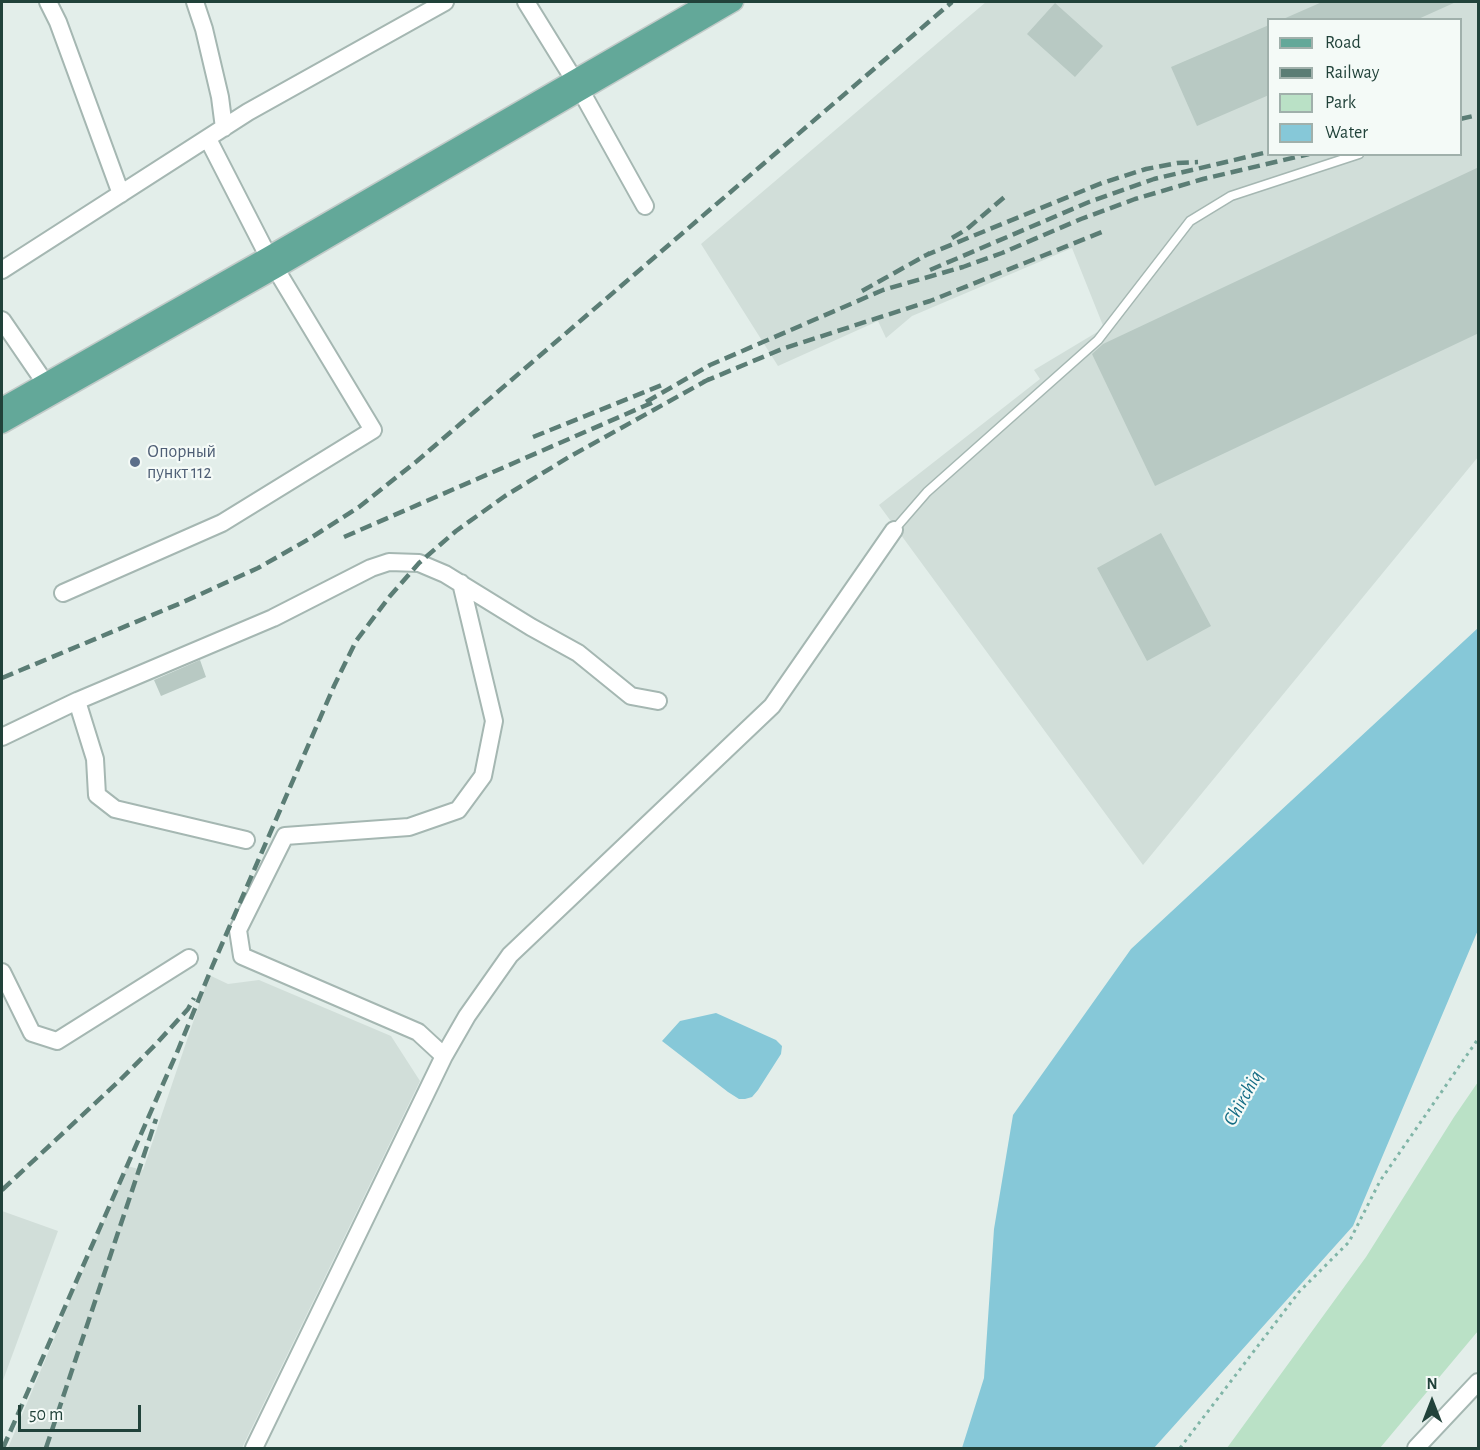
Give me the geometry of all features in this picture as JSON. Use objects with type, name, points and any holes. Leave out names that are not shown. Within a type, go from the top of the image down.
[{"type":"main road","points":[[2,407],[49,388],[272,263],[577,85],[708,2]]},
{"type":"main road","points":[[577,85],[734,2]]},
{"type":"main road","points":[[2,424],[49,388]]},
{"type":"street","points":[[48,2],[58,22],[121,194]]},
{"type":"street","points":[[195,2],[204,29],[220,97],[224,128]]},
{"type":"street","points":[[2,270],[248,112],[445,2]]},
{"type":"street","points":[[526,2],[577,85],[645,206]]},
{"type":"street","points":[[63,593],[222,523],[373,430],[272,263],[208,139]]},
{"type":"street","points":[[2,320],[49,388]]},
{"type":"street","points":[[254,1449],[444,1056],[467,1016],[510,955],[772,706],[894,530]]},
{"type":"street","points":[[2,737],[77,701],[273,618],[389,561],[419,563],[446,573],[531,627],[578,653],[631,696],[658,701]]},
{"type":"street","points":[[444,1056],[418,1032],[242,956],[238,930],[285,836],[409,827],[458,810],[483,776],[494,721],[461,583]]},
{"type":"street","points":[[77,701],[95,759],[96,795],[115,809],[246,840]]},
{"type":"street","points":[[2,972],[32,1033],[57,1041],[189,958]]},
{"type":"street","points":[[1416,1449],[1479,1382]]},
{"type":"lane","points":[[894,530],[927,492],[1098,340],[1190,221],[1231,196],[1353,156]]},
{"type":"path","points":[[1180,1449],[1299,1292],[1349,1242],[1380,1181],[1479,1039]]},
{"type":"shaded area","points":[[986,2],[1478,2],[1478,457],[1143,865],[879,505],[1040,379],[1034,370],[1104,328],[1072,248],[912,316],[886,338],[878,321],[778,366],[701,244]]},
{"type":"shaded area","points":[[209,975],[228,984],[259,980],[391,1036],[420,1081],[242,1448],[8,1448],[127,1166],[143,1170]]},
{"type":"shaded area","points":[[2,1211],[58,1231],[2,1383]]},
{"type":"green space","points":[[1478,1082],[1478,1331],[1380,1448],[1227,1448],[1366,1257]]},
{"type":"water","name":"Chirchiq","points":[[1478,628],[1478,930],[1353,1226],[1154,1448],[962,1448],[984,1378],[994,1229],[1013,1115],[1131,949]]},
{"type":"water","points":[[716,1013],[776,1040],[782,1046],[781,1054],[752,1097],[739,1099],[662,1041],[680,1021]]},
{"type":"building","points":[[1322,2],[1456,2],[1420,18],[1286,18]]},
{"type":"building","points":[[1055,3],[1103,46],[1075,77],[1027,34]]},
{"type":"building","points":[[1267,26],[1267,96],[1197,126],[1171,67]]},
{"type":"building","points":[[1479,167],[1479,333],[1155,486],[1092,354],[1103,344]]},
{"type":"building","points":[[1161,533],[1211,626],[1147,661],[1097,568]]},
{"type":"building","points":[[200,660],[206,677],[161,696],[154,680]]},
{"type":"railway","points":[[2,678],[258,568],[359,507],[417,461],[952,2]]},
{"type":"railway","points":[[1462,119],[1478,115]]},
{"type":"railway","points":[[930,270],[1089,202],[1154,179],[1267,152]]},
{"type":"railway","points":[[646,402],[710,365],[883,290],[1002,253],[1135,199],[1203,179],[1301,156]]},
{"type":"railway","points":[[924,256],[1102,183],[1146,169],[1177,163],[1198,162]]},
{"type":"railway","points":[[952,238],[967,229],[1008,194]]},
{"type":"railway","points":[[703,382],[782,349],[930,301],[1102,232]]},
{"type":"railway","points":[[862,291],[930,253]]},
{"type":"railway","points":[[3,1448],[178,1050],[334,686],[356,641],[390,596],[419,563],[456,531],[505,496],[569,457],[711,378]]},
{"type":"railway","points":[[533,437],[662,385]]},
{"type":"railway","points":[[344,537],[656,401]]},
{"type":"railway","points":[[2,1190],[119,1081],[188,1009],[194,998]]},
{"type":"railway","points":[[46,1448],[156,1119]]},
{"type":"place","name":"Опорный пункт 112","points":[[135,462]]}]
